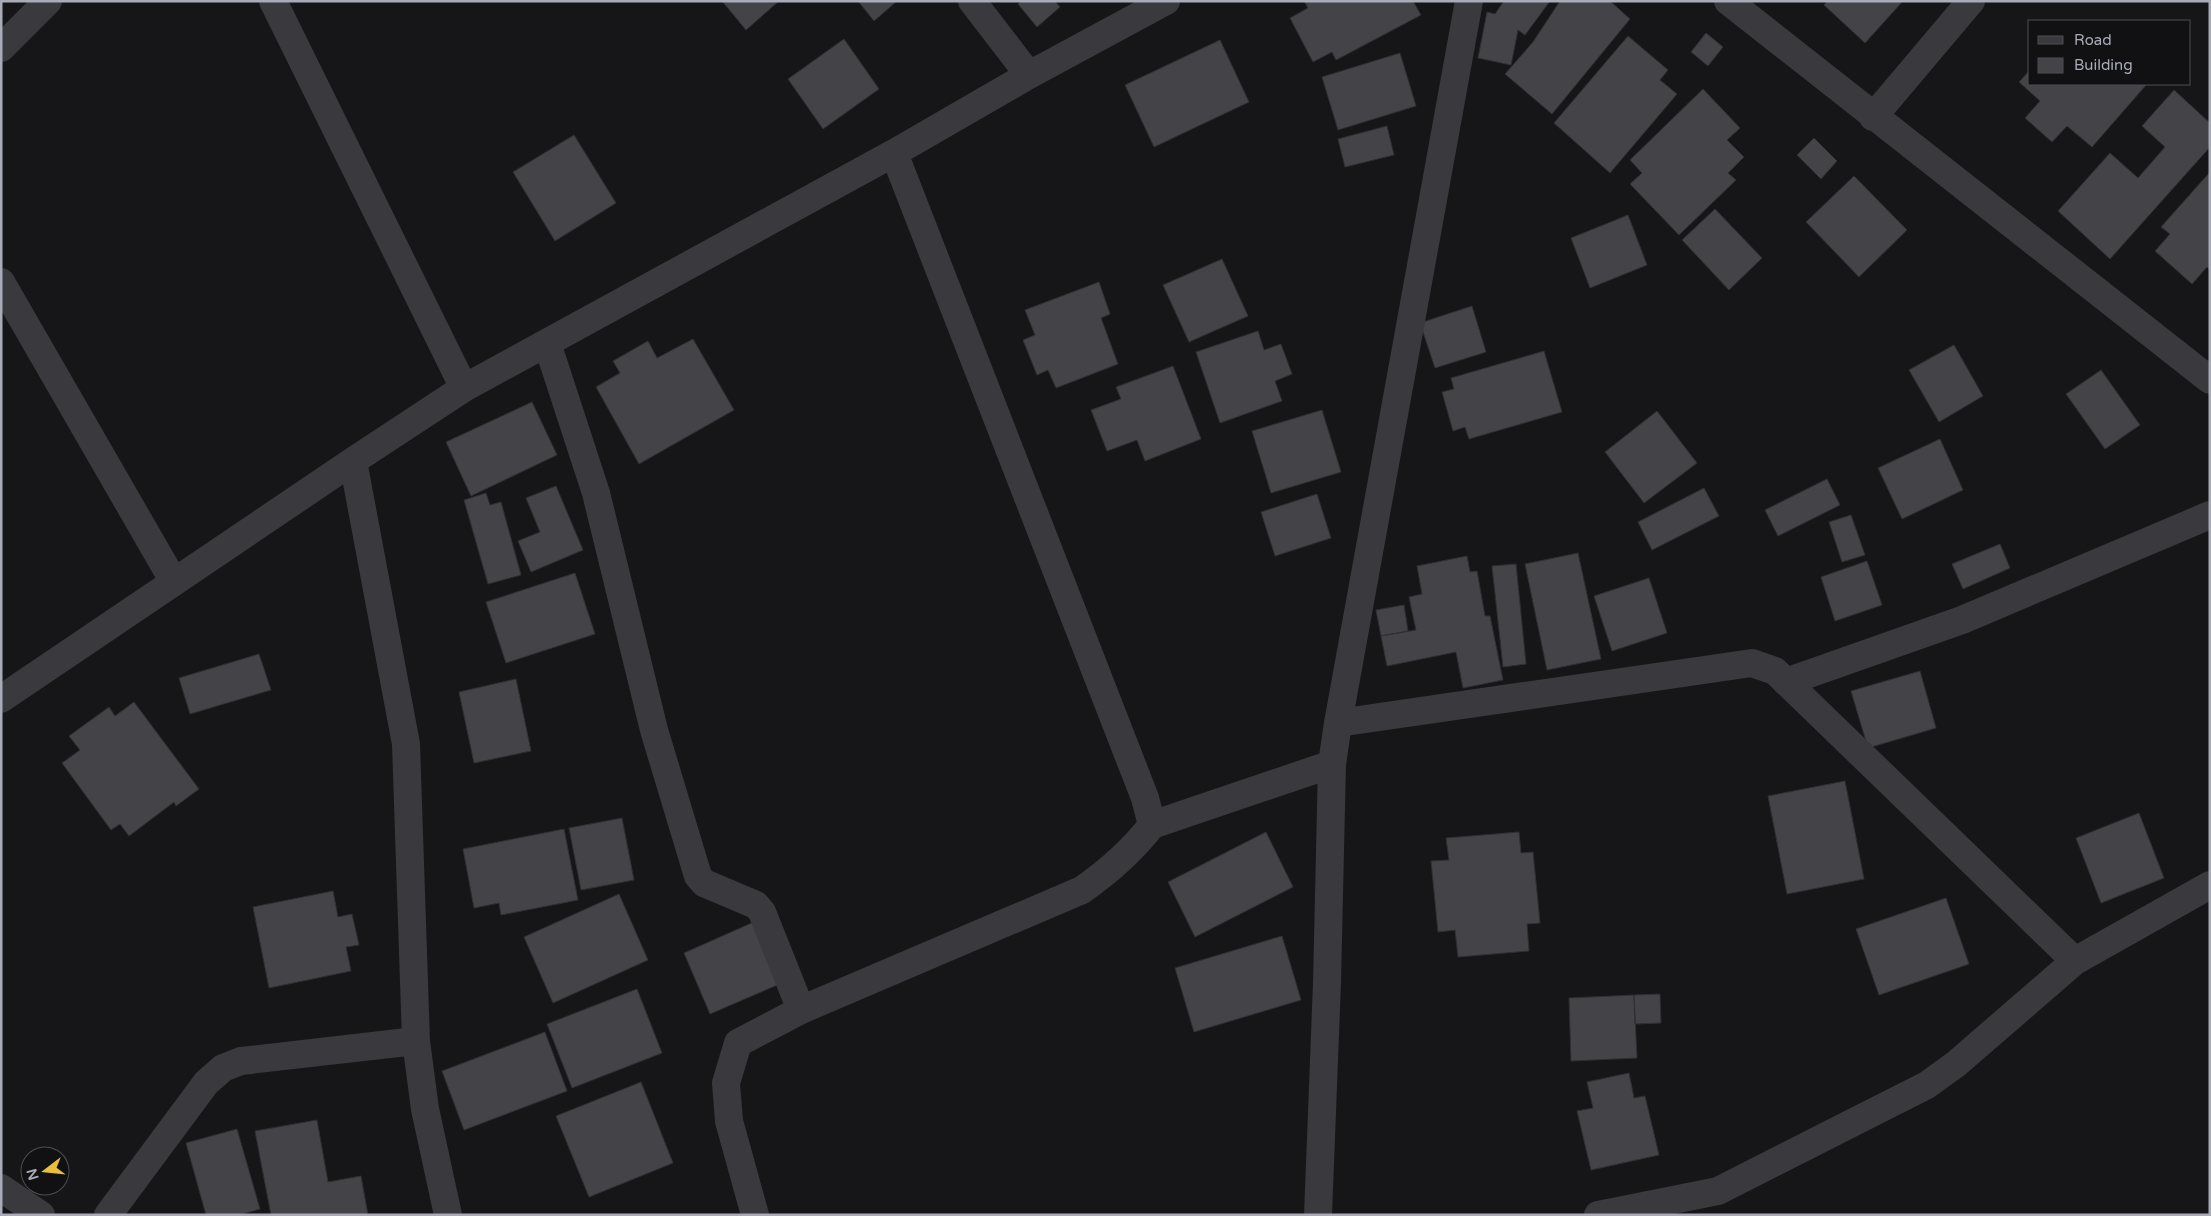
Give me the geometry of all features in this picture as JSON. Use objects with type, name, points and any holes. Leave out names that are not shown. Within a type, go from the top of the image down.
[{"type":"street","points":[[1,48],[48,1]]},
{"type":"street","points":[[274,1],[464,388]]},
{"type":"street","points":[[972,1],[1029,76]]},
{"type":"street","points":[[1,699],[353,460],[464,388],[894,154],[1029,76],[1166,1]]},
{"type":"street","points":[[1318,1215],[1327,983],[1332,764],[1469,1]]},
{"type":"street","points":[[1728,1],[1872,117],[2206,369]]},
{"type":"street","points":[[1872,117],[1971,1]]},
{"type":"street","points":[[894,154],[1145,798],[1152,825]]},
{"type":"street","points":[[1,282],[174,582]]},
{"type":"street","points":[[547,343],[596,492],[654,730],[698,876],[704,884],[756,906],[762,912],[801,1010]]},
{"type":"street","points":[[353,460],[406,744],[416,1041],[425,1109],[448,1215]]},
{"type":"street","points":[[1786,682],[1962,620],[2210,515]]},
{"type":"street","points":[[1338,723],[1752,662],[1775,671],[2075,960]]},
{"type":"street","points":[[755,1215],[730,1121],[726,1083],[738,1043],[801,1010],[1082,890],[1138,845],[1152,825],[1332,764]]},
{"type":"street","points":[[1598,1215],[1718,1191],[1927,1085],[1956,1064],[2075,960],[2210,885]]},
{"type":"street","points":[[108,1215],[206,1083],[223,1068],[241,1061],[416,1041]]},
{"type":"street","points":[[1,1188],[41,1215]]},
{"type":"building","points":[[722,1],[779,1],[746,30]]},
{"type":"building","points":[[858,1],[897,1],[874,21]]},
{"type":"building","points":[[1021,1],[1055,1],[1060,7],[1037,27],[1018,4]]},
{"type":"building","points":[[1304,1],[1413,1],[1421,15],[1336,60],[1332,52],[1313,62],[1290,18],[1308,8]]},
{"type":"building","points":[[1504,1],[1550,1],[1525,35],[1518,30],[1511,65],[1478,58],[1487,12],[1495,14]]},
{"type":"building","points":[[1560,1],[1610,1],[1630,19],[1552,114],[1505,74],[1533,42]]},
{"type":"building","points":[[1827,1],[1903,1],[1865,43],[1824,5]]},
{"type":"building","points":[[1706,33],[1723,47],[1708,66],[1691,52]]},
{"type":"building","points":[[1628,36],[1668,70],[1660,80],[1677,94],[1610,173],[1554,123]]},
{"type":"building","points":[[844,39],[879,89],[823,129],[788,79]]},
{"type":"building","points":[[1220,40],[1249,102],[1154,147],[1125,85]]},
{"type":"building","points":[[1400,53],[1416,106],[1338,130],[1322,77]]},
{"type":"building","points":[[2028,72],[2028,85],[2146,85],[2092,147],[2067,126],[2052,142],[2025,118],[2040,101],[2019,82]]},
{"type":"building","points":[[1703,89],[1740,128],[1727,140],[1744,157],[1728,173],[1736,180],[1679,235],[1630,184],[1642,173],[1630,160]]},
{"type":"building","points":[[2174,90],[2210,123],[2210,147],[2110,259],[2058,211],[2110,153],[2138,178],[2165,147],[2142,126]]},
{"type":"building","points":[[1387,126],[1394,155],[1345,167],[1338,139]]},
{"type":"building","points":[[574,135],[616,203],[555,241],[513,172]]},
{"type":"building","points":[[1814,138],[1837,161],[1821,179],[1797,155]]},
{"type":"building","points":[[2210,172],[2210,270],[2207,267],[2192,284],[2155,251],[2170,234],[2161,227]]},
{"type":"building","points":[[1854,176],[1907,230],[1859,277],[1806,222]]},
{"type":"building","points":[[1715,209],[1762,258],[1729,290],[1682,240]]},
{"type":"building","points":[[1628,215],[1647,265],[1590,288],[1571,238]]},
{"type":"building","points":[[1222,259],[1248,316],[1189,342],[1163,285]]},
{"type":"building","points":[[1099,282],[1110,314],[1101,318],[1118,364],[1056,388],[1048,370],[1037,375],[1023,340],[1035,335],[1025,310]]},
{"type":"building","points":[[1472,306],[1486,352],[1435,368],[1420,323]]},
{"type":"building","points":[[1258,331],[1264,350],[1281,344],[1292,374],[1275,381],[1282,401],[1220,423],[1196,352]]},
{"type":"building","points":[[693,339],[734,410],[639,464],[596,387],[620,373],[613,361],[648,341],[657,358]]},
{"type":"building","points":[[1954,345],[1983,396],[1939,422],[1909,370]]},
{"type":"building","points":[[1544,351],[1562,412],[1469,439],[1465,427],[1453,431],[1442,392],[1454,389],[1451,378]]},
{"type":"building","points":[[1173,366],[1201,439],[1145,461],[1137,440],[1107,451],[1091,410],[1121,399],[1116,387]]},
{"type":"building","points":[[2101,370],[2140,425],[2105,449],[2066,394]]},
{"type":"building","points":[[532,402],[557,455],[471,496],[446,442]]},
{"type":"building","points":[[1322,410],[1341,472],[1271,493],[1252,431]]},
{"type":"building","points":[[1657,411],[1697,463],[1644,503],[1605,452]]},
{"type":"building","points":[[1940,439],[1963,490],[1902,519],[1878,468]]},
{"type":"building","points":[[1827,479],[1840,505],[1778,536],[1765,510]]},
{"type":"building","points":[[556,486],[583,550],[531,572],[518,541],[540,532],[526,498]]},
{"type":"building","points":[[1704,488],[1719,516],[1652,550],[1638,522]]},
{"type":"building","points":[[486,493],[490,505],[501,502],[521,575],[488,584],[464,500]]},
{"type":"building","points":[[1317,494],[1331,538],[1275,556],[1261,512]]},
{"type":"building","points":[[1851,515],[1865,555],[1842,562],[1829,522]]},
{"type":"building","points":[[2000,544],[2010,568],[1963,589],[1952,564]]},
{"type":"building","points":[[1578,553],[1601,659],[1547,670],[1525,564]]},
{"type":"building","points":[[1467,556],[1470,572],[1477,571],[1485,616],[1490,616],[1503,680],[1463,688],[1456,652],[1387,666],[1381,636],[1416,630],[1409,597],[1422,594],[1417,566]]},
{"type":"building","points":[[1867,561],[1882,605],[1835,621],[1821,577]]},
{"type":"building","points":[[1516,564],[1526,664],[1503,667],[1492,566]]},
{"type":"building","points":[[575,573],[595,634],[506,663],[486,602]]},
{"type":"building","points":[[1649,578],[1667,633],[1612,651],[1594,596]]},
{"type":"building","points":[[1404,605],[1408,631],[1381,636],[1376,610]]},
{"type":"building","points":[[259,654],[271,690],[190,714],[179,678]]},
{"type":"building","points":[[1920,671],[1936,728],[1868,748],[1851,691]]},
{"type":"building","points":[[516,679],[531,751],[474,763],[459,692]]},
{"type":"building","points":[[134,702],[199,789],[176,806],[174,802],[129,836],[120,824],[111,830],[62,763],[80,750],[69,736],[109,707],[115,716]]},
{"type":"building","points":[[1845,781],[1864,879],[1787,894],[1768,796]]},
{"type":"building","points":[[2139,813],[2164,878],[2101,903],[2076,838]]},
{"type":"building","points":[[622,818],[634,880],[581,890],[569,828]]},
{"type":"building","points":[[564,829],[578,900],[501,915],[499,903],[474,908],[463,849]]},
{"type":"building","points":[[1266,832],[1293,887],[1195,937],[1168,882]]},
{"type":"building","points":[[1519,832],[1521,853],[1533,852],[1540,923],[1527,924],[1529,951],[1458,957],[1455,930],[1438,932],[1431,861],[1449,860],[1446,838]]},
{"type":"building","points":[[333,891],[338,917],[352,914],[359,945],[346,947],[351,971],[269,988],[253,907]]},
{"type":"building","points":[[619,894],[648,960],[553,1003],[524,937]]},
{"type":"building","points":[[1946,898],[1969,964],[1879,995],[1856,929]]},
{"type":"building","points":[[754,922],[782,983],[710,1014],[684,953]]},
{"type":"building","points":[[1282,936],[1301,1000],[1194,1032],[1175,968]]},
{"type":"building","points":[[637,989],[662,1053],[572,1088],[547,1024]]},
{"type":"building","points":[[1660,994],[1661,1023],[1635,1024],[1634,995]]},
{"type":"building","points":[[1634,995],[1637,1058],[1571,1061],[1569,998]]},
{"type":"building","points":[[545,1032],[567,1091],[464,1130],[442,1071]]},
{"type":"building","points":[[1629,1073],[1634,1098],[1645,1096],[1659,1155],[1591,1170],[1577,1111],[1593,1108],[1587,1082]]},
{"type":"building","points":[[641,1082],[673,1163],[589,1197],[556,1116]]},
{"type":"building","points":[[317,1120],[328,1182],[361,1176],[368,1215],[271,1215],[255,1131]]},
{"type":"building","points":[[237,1129],[260,1209],[239,1215],[206,1215],[186,1143]]}]
